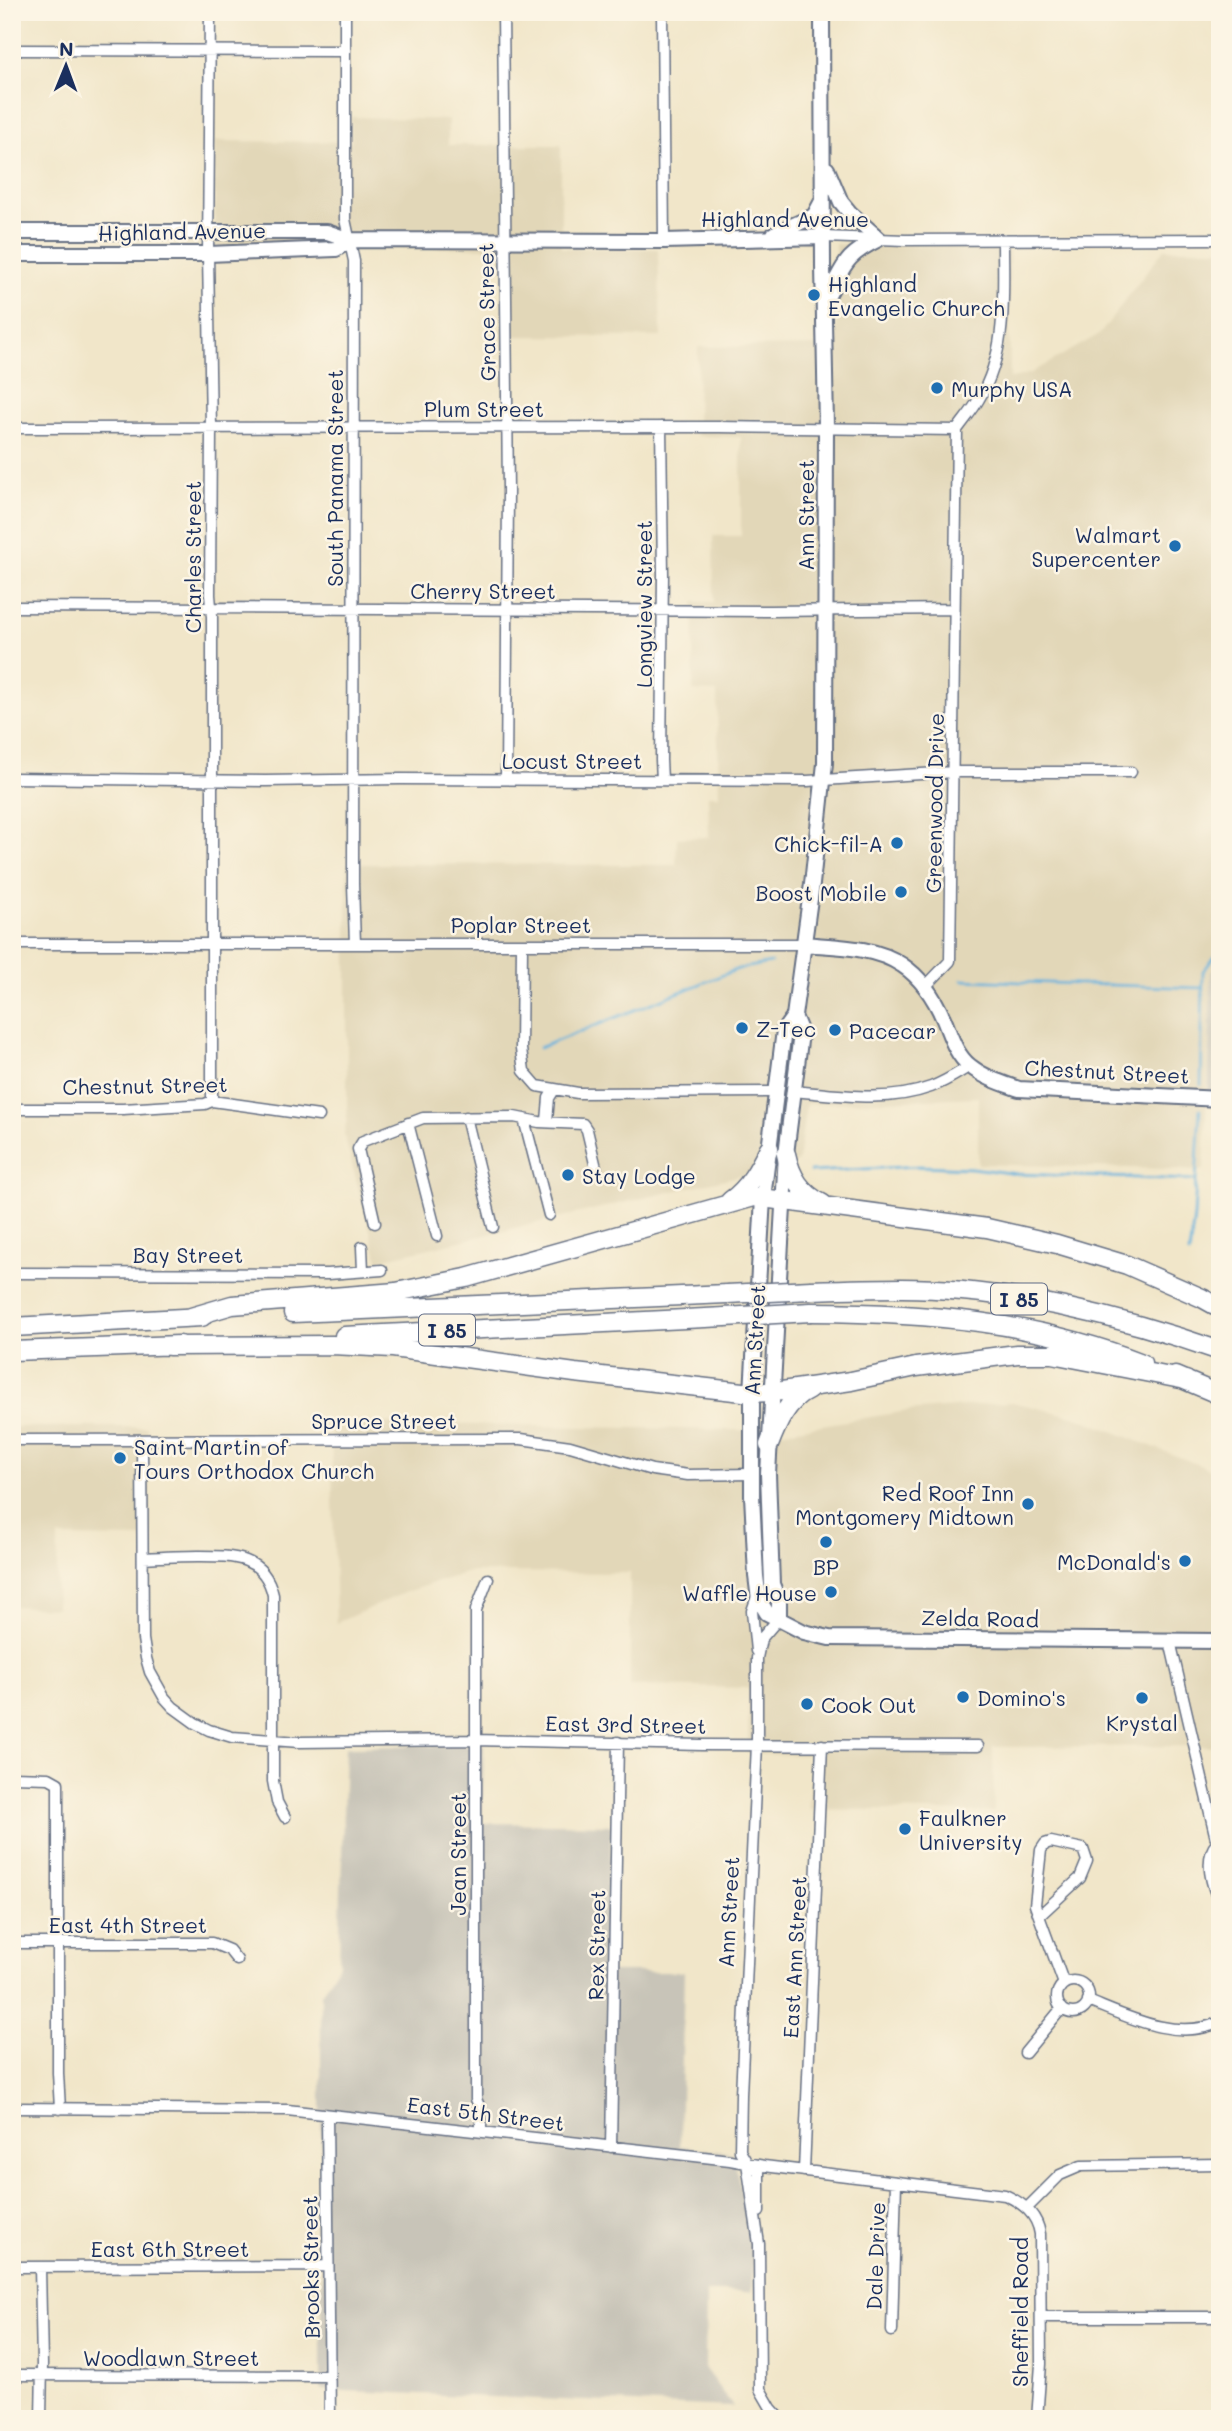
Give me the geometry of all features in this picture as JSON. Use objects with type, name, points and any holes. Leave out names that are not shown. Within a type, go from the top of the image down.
[{"type":"highway","points":[[721,1205],[739,1195],[778,1151],[798,1185],[814,1200],[829,1208]]},
{"type":"highway","points":[[191,1317],[232,1305],[396,1292],[467,1278],[754,1197],[987,1228],[1057,1244],[1127,1265],[1220,1308]]},
{"type":"highway","name":"I 85","points":[[12,1327],[191,1317],[904,1288],[998,1296],[1126,1322],[1220,1351]]},
{"type":"highway","name":"I 85","points":[[12,1351],[169,1346],[811,1312],[885,1312],[1026,1328],[1083,1342],[1220,1395]]},
{"type":"highway","points":[[169,1346],[332,1345],[393,1348],[575,1373],[751,1393],[771,1393],[979,1357],[1017,1354],[1052,1354],[1186,1380]]},
{"type":"highway","points":[[769,1445],[775,1429],[793,1401],[816,1386]]},
{"type":"main road","name":"Ann Street","points":[[758,1593],[751,1393],[763,1198],[793,1091],[800,1033],[794,1016],[824,781],[826,428],[822,12]]},
{"type":"main road","points":[[824,161],[841,202],[879,239],[848,258],[824,303]]},
{"type":"main road","points":[[764,239],[814,216],[824,197]]},
{"type":"main road","name":"Highland Avenue","points":[[12,232],[327,232],[350,240],[505,241],[824,237]]},
{"type":"main road","name":"Highland Avenue","points":[[12,254],[208,254],[336,249],[350,240]]},
{"type":"main road","name":"Poplar Street","points":[[803,944],[871,952],[901,964],[925,987],[936,1003],[960,1055],[970,1066]]},
{"type":"main road","name":"Ann Street","points":[[779,1618],[779,1602],[772,1584],[770,1552],[769,1445],[783,1201],[778,1151],[777,1092],[784,1030],[794,1016]]},
{"type":"main road","name":"Chestnut Street","points":[[970,1066],[991,1079],[1019,1088],[1220,1099]]},
{"type":"main road","name":"Zelda Road","points":[[758,1593],[767,1613],[804,1632],[829,1638],[1220,1641]]},
{"type":"street","name":"Charles Street","points":[[210,12],[208,254],[211,428],[212,1101]]},
{"type":"street","name":"South Panama Street","points":[[345,12],[345,219],[354,261],[355,944]]},
{"type":"street","name":"Grace Street","points":[[503,12],[508,491],[506,779]]},
{"type":"street","points":[[662,12],[664,241]]},
{"type":"street","points":[[12,50],[345,51]]},
{"type":"street","name":"Highland Avenue","points":[[824,237],[1220,239]]},
{"type":"street","points":[[957,430],[979,399],[999,352],[1003,308],[1003,240]]},
{"type":"street","name":"Plum Street","points":[[12,428],[661,427],[957,430]]},
{"type":"street","name":"Longview Street","points":[[661,427],[662,780]]},
{"type":"street","name":"Greenwood Drive","points":[[925,987],[950,961],[957,430]]},
{"type":"street","name":"Cherry Street","points":[[12,607],[825,611],[954,609]]},
{"type":"street","name":"Locust Street","points":[[12,778],[210,781],[824,781],[954,772],[1130,772]]},
{"type":"street","name":"Poplar Street","points":[[12,944],[803,944]]},
{"type":"street","points":[[522,946],[521,1049],[524,1070],[537,1087],[568,1092],[777,1092]]},
{"type":"street","points":[[793,1091],[856,1096],[898,1095],[932,1087],[970,1066]]},
{"type":"street","points":[[547,1121],[550,1098],[554,1090]]},
{"type":"street","name":"Chestnut Street","points":[[12,1109],[123,1108],[205,1104],[212,1101],[319,1116]]},
{"type":"street","points":[[466,1117],[493,1227]]},
{"type":"street","points":[[375,1223],[358,1149],[363,1141],[423,1118],[524,1119],[583,1124],[587,1130],[597,1172]]},
{"type":"street","points":[[524,1119],[549,1215]]},
{"type":"street","points":[[408,1122],[437,1236]]},
{"type":"street","points":[[362,1247],[363,1271]]},
{"type":"street","name":"Bay Street","points":[[12,1273],[328,1274],[382,1269]]},
{"type":"street","name":"Spruce Street","points":[[12,1440],[521,1439],[570,1446],[638,1467],[677,1474],[752,1474]]},
{"type":"street","name":"East 3rd Street","points":[[142,1440],[144,1651],[150,1672],[164,1697],[183,1716],[209,1730],[232,1737],[299,1742],[475,1740],[702,1745],[978,1746]]},
{"type":"street","points":[[143,1558],[238,1557],[255,1565],[268,1580],[273,1595],[274,1790],[285,1817]]},
{"type":"street","name":"Jean Street","points":[[481,2131],[481,2110],[476,2099],[476,1610],[488,1579]]},
{"type":"street","name":"Ann Street","points":[[758,1593],[752,1611],[757,1660],[757,1744],[740,2151],[747,2163],[759,2244],[760,2389],[781,2419]]},
{"type":"street","name":"Ann Street","points":[[757,1660],[761,1639],[779,1618]]},
{"type":"street","points":[[1170,1641],[1218,1844],[1210,1857],[1211,1878],[1220,1903]]},
{"type":"street","name":"Rex Street","points":[[611,2147],[618,1742]]},
{"type":"street","name":"East Ann Street","points":[[804,2171],[822,1745]]},
{"type":"street","points":[[12,1777],[55,1780],[58,1783],[60,2109]]},
{"type":"street","points":[[1039,1916],[1080,1878],[1087,1861],[1083,1849],[1051,1842],[1043,1846],[1035,1905],[1039,1916],[1064,1984]]},
{"type":"street","name":"East 4th Street","points":[[12,1943],[212,1944],[229,1950],[237,1960]]},
{"type":"street","points":[[1073,1981],[1083,1984],[1089,1993],[1088,2001],[1080,2011],[1069,2012],[1062,2008],[1057,1997],[1064,1984],[1073,1981]]},
{"type":"street","points":[[1088,2001],[1130,2018],[1168,2028],[1193,2029],[1220,2022]]},
{"type":"street","points":[[1025,2053],[1062,2008]]},
{"type":"street","name":"East 5th Street","points":[[12,2108],[267,2109],[481,2131],[1002,2194],[1027,2208]]},
{"type":"street","name":"Brooks Street","points":[[327,2115],[330,2419]]},
{"type":"street","points":[[1027,2208],[1059,2175],[1081,2166],[1220,2165]]},
{"type":"street","name":"Dale Drive","points":[[892,2330],[896,2182]]},
{"type":"street","name":"Sheffield Road","points":[[1027,2208],[1037,2223],[1040,2234],[1041,2364],[1037,2419]]},
{"type":"street","name":"East 6th Street","points":[[12,2267],[328,2266]]},
{"type":"street","points":[[40,2267],[41,2419]]},
{"type":"street","points":[[1041,2317],[1215,2317]]},
{"type":"street","name":"Woodlawn Street","points":[[12,2375],[330,2376]]},
{"type":"shaded area","points":[[351,117],[448,120],[448,145],[561,145],[561,248],[658,249],[661,337],[513,336],[512,248],[214,247],[215,141],[351,142]]},
{"type":"shaded area","points":[[835,244],[1009,248],[1010,379],[1031,373],[1100,334],[1164,249],[1220,249],[1220,962],[1211,973],[1204,1170],[978,1164],[978,1097],[806,1104],[798,1162],[378,1260],[344,1134],[347,1119],[347,864],[676,865],[677,838],[709,837],[708,795],[719,795],[717,692],[693,691],[694,602],[714,602],[713,536],[741,536],[741,437],[697,436],[698,347],[837,346]]},
{"type":"shaded area","points":[[1220,962],[1220,1104],[1208,1102],[1211,972]]},
{"type":"shaded area","points":[[1012,1402],[1076,1417],[1220,1473],[1220,1746],[993,1747],[994,1812],[809,1809],[811,1755],[748,1754],[749,1688],[630,1686],[630,1573],[469,1572],[408,1591],[336,1623],[331,1422],[785,1431],[908,1411]]},
{"type":"shaded area","points":[[12,1427],[147,1427],[151,1538],[58,1537],[56,1608],[12,1606]]},
{"type":"shaded area","points":[[484,1745],[482,1823],[611,1825],[609,1972],[684,1972],[680,2146],[732,2153],[754,2246],[751,2292],[706,2292],[705,2369],[733,2407],[321,2390],[321,1994],[339,1964],[345,1747]]},
{"type":"waterway","points":[[1201,1085],[1203,971],[1220,951]]},
{"type":"waterway","points":[[539,1048],[738,969],[771,963]]},
{"type":"waterway","points":[[962,980],[1202,988]]},
{"type":"waterway","points":[[1189,1254],[1194,1217],[1200,1109]]},
{"type":"waterway","points":[[810,1172],[919,1166],[972,1168],[1017,1174],[1196,1180]]},
{"type":"place","name":"Highland Evangelic Church","points":[[814,295]]},
{"type":"place","name":"Murphy USA","points":[[937,388]]},
{"type":"place","name":"Walmart Supercenter","points":[[1175,546]]},
{"type":"place","name":"Chick-fil-A","points":[[897,843]]},
{"type":"place","name":"Boost Mobile","points":[[901,892]]},
{"type":"place","name":"Z-Tec","points":[[742,1028]]},
{"type":"place","name":"Pacecar","points":[[835,1030]]},
{"type":"place","name":"Stay Lodge","points":[[568,1175]]},
{"type":"place","name":"Saint Martin of Tours Orthodox Church","points":[[120,1458]]},
{"type":"place","name":"Red Roof Inn Montgomery Midtown","points":[[1028,1504]]},
{"type":"place","name":"BP","points":[[826,1542]]},
{"type":"place","name":"McDonald's","points":[[1185,1561]]},
{"type":"place","name":"Waffle House","points":[[831,1592]]},
{"type":"place","name":"Domino's","points":[[963,1697]]},
{"type":"place","name":"Krystal","points":[[1142,1698]]},
{"type":"place","name":"Cook Out","points":[[807,1704]]},
{"type":"place","name":"Faulkner University","points":[[905,1829]]}]
